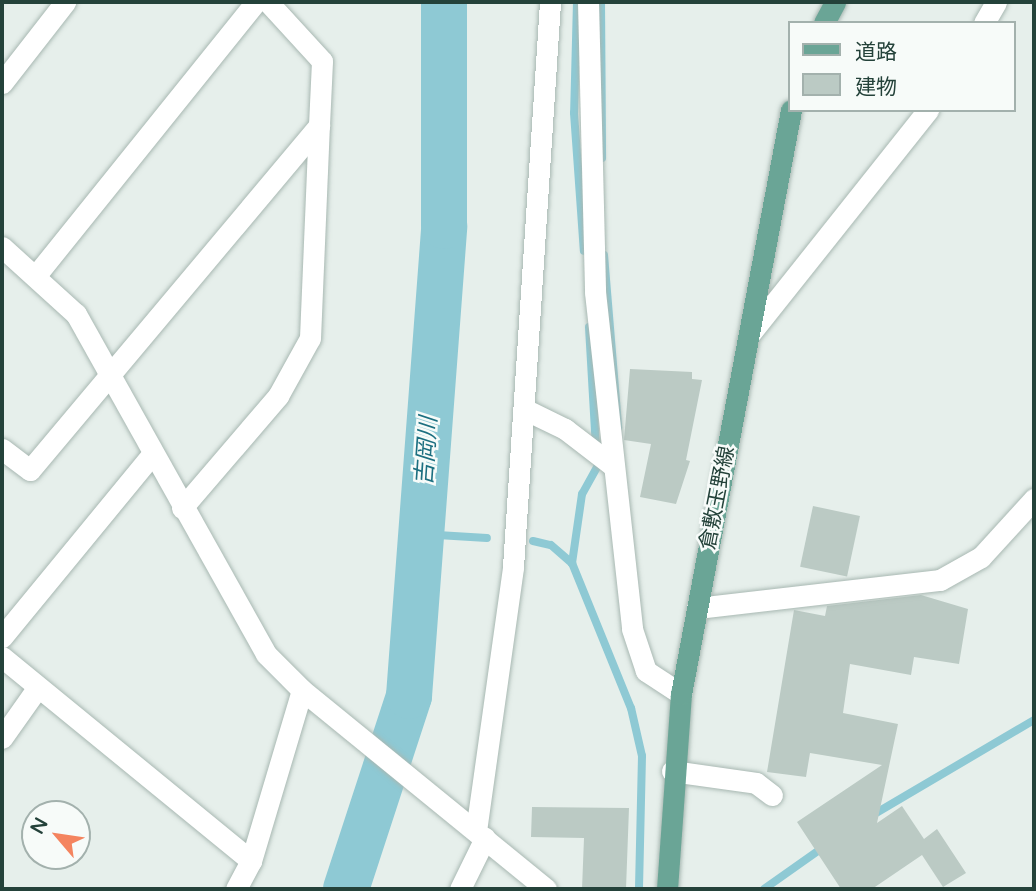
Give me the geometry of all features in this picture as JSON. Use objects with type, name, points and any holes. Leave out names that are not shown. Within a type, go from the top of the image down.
[{"type":"main road","points":[[825,21],[835,2]]},
{"type":"main road","name":"倉敷玉野線","points":[[667,889],[672,771],[681,694],[791,112]]},
{"type":"street","points":[[2,83],[65,2]]},
{"type":"street","points":[[37,274],[256,2]]},
{"type":"street","points":[[182,508],[278,396],[310,338],[322,61],[268,2]]},
{"type":"street","points":[[460,889],[481,835],[504,656],[524,409],[550,2]]},
{"type":"street","points":[[588,2],[590,188],[605,452],[638,655],[660,685],[681,694]]},
{"type":"street","points":[[985,21],[996,2]]},
{"type":"street","points":[[749,335],[926,112]]},
{"type":"street","points":[[2,449],[30,470],[319,125]]},
{"type":"street","points":[[2,247],[37,274],[76,314],[251,631],[302,690],[546,889]]},
{"type":"street","points":[[524,409],[605,452]]},
{"type":"street","points":[[2,637],[153,453]]},
{"type":"street","points":[[697,608],[940,580],[981,557],[1034,499]]},
{"type":"street","points":[[2,657],[251,860]]},
{"type":"street","points":[[2,738],[38,687]]},
{"type":"street","points":[[236,889],[251,860],[302,690]]},
{"type":"street","points":[[672,771],[756,783],[772,795]]},
{"type":"building","points":[[630,369],[692,372],[692,379],[702,380],[686,460],[690,461],[676,504],[640,497],[651,444],[624,440]]},
{"type":"building","points":[[813,506],[860,516],[847,577],[800,567]]},
{"type":"building","points":[[921,595],[968,609],[959,664],[914,657],[911,675],[850,664],[843,713],[898,724],[877,823],[902,806],[924,839],[937,829],[966,873],[943,887],[922,855],[872,889],[841,889],[797,822],[882,765],[810,753],[806,777],[767,772],[794,610],[825,616],[827,606]]},
{"type":"building","points":[[532,807],[629,808],[626,889],[582,889],[584,838],[531,837]]},
{"type":"waterway","name":"吉岡川","points":[[346,889],[409,696],[444,226],[444,2]]},
{"type":"waterway","points":[[577,2],[574,113],[584,251]]},
{"type":"waterway","points":[[601,2],[602,158]]},
{"type":"waterway","points":[[604,255],[618,427]]},
{"type":"waterway","points":[[589,327],[596,450]]},
{"type":"waterway","points":[[601,460],[582,494],[572,563],[631,708],[642,756],[639,889]]},
{"type":"waterway","points":[[421,534],[487,538]]},
{"type":"waterway","points":[[533,541],[551,545],[572,563]]},
{"type":"waterway","points":[[871,816],[1034,720]]},
{"type":"waterway","points":[[764,889],[825,846]]}]
